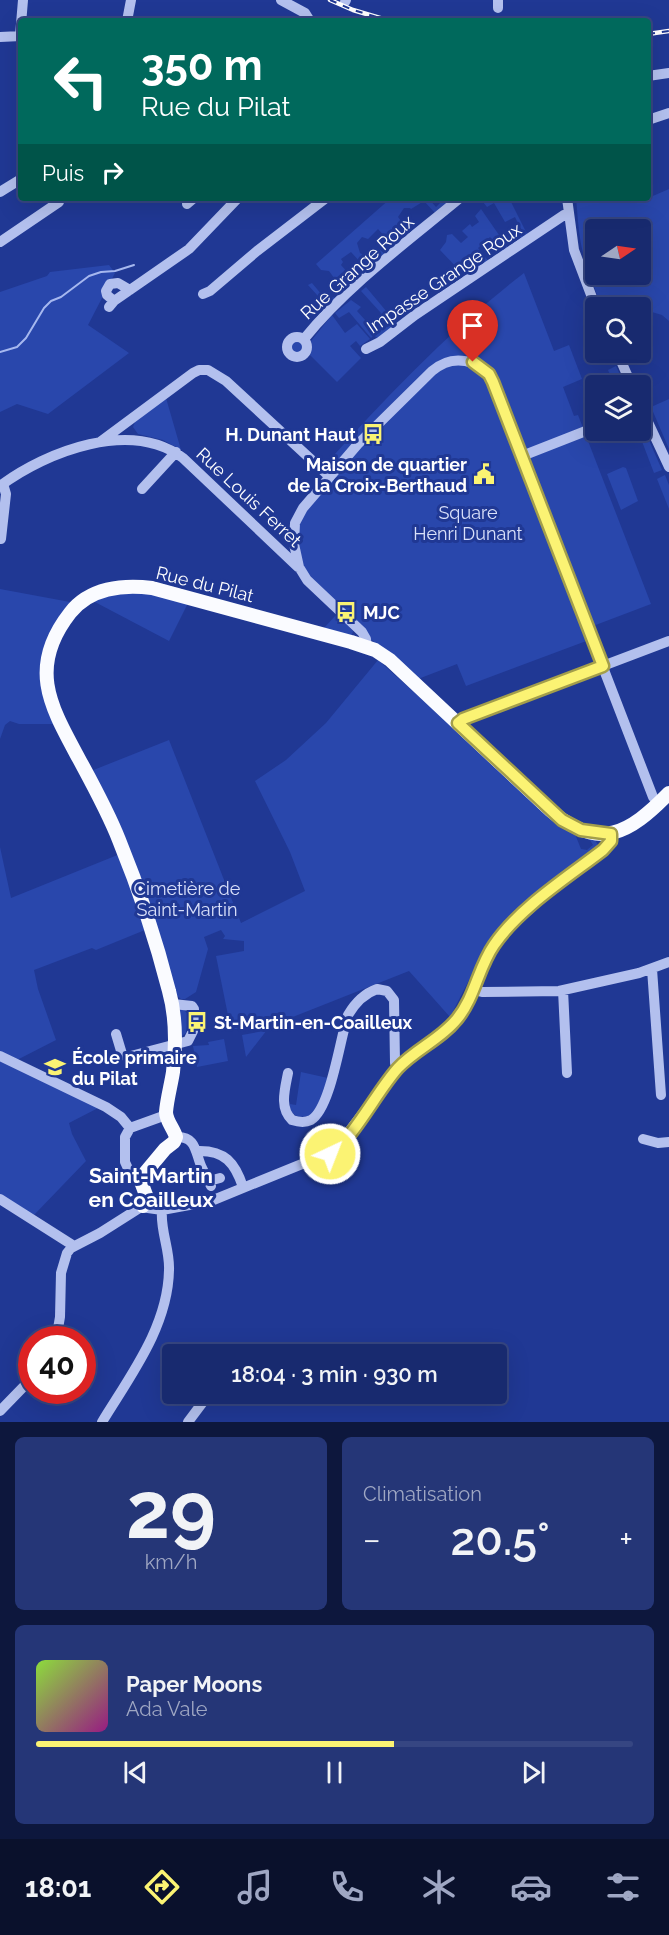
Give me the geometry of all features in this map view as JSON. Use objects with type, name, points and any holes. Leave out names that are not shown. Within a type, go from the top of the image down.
[{"type":"main road","name":"Rue du Pilat","points":[[166,1115],[173,1072],[173,1004],[119,840],[98,793],[56,717],[50,701],[47,679],[49,656],[59,629],[74,608],[88,597],[112,588],[141,586],[171,592],[367,647],[390,660],[562,820],[581,830],[611,834]]},
{"type":"main road","points":[[611,834],[632,826],[666,797]]},
{"type":"main road","points":[[143,1206],[146,1195],[140,1179],[176,1137],[166,1115]]},
{"type":"street","points":[[22,18],[23,0]]},
{"type":"street","points":[[128,18],[131,0]]},
{"type":"street","points":[[280,0],[305,13],[308,18]]},
{"type":"street","points":[[0,37],[18,36]]},
{"type":"street","points":[[651,76],[669,73]]},
{"type":"street","points":[[651,119],[669,113]]},
{"type":"street","points":[[0,192],[18,181]]},
{"type":"street","points":[[0,242],[57,201]]},
{"type":"street","points":[[130,290],[118,283],[110,284],[106,291],[112,304],[189,249],[235,201]]},
{"type":"street","points":[[202,294],[210,291],[322,201]]},
{"type":"street","name":"Rue Grange Roux","points":[[304,339],[317,322],[359,282],[456,201]]},
{"type":"street","points":[[568,201],[578,262],[592,297]]},
{"type":"street","name":"Impasse Grange Roux","points":[[366,349],[380,342],[423,309],[564,215],[570,214]]},
{"type":"street","points":[[299,567],[295,555],[295,523],[303,508],[329,476],[377,424],[432,371],[446,362],[455,360],[473,362],[489,374],[653,797],[666,797]]},
{"type":"street","points":[[100,442],[193,373],[208,370],[237,390],[329,476]]},
{"type":"street","points":[[131,420],[130,431],[134,440]]},
{"type":"street","points":[[651,429],[669,468]]},
{"type":"street","points":[[522,456],[585,432]]},
{"type":"street","name":"Rue Louis Ferret","points":[[1,539],[6,494],[1,485],[33,464],[51,456],[100,442],[134,440],[154,443],[176,452],[299,567],[307,580],[362,632],[367,647]]},
{"type":"street","name":"Rue Louis Ferret","points":[[142,489],[176,452]]},
{"type":"street","points":[[272,542],[283,540],[294,534]]},
{"type":"street","points":[[458,723],[463,719],[669,641]]},
{"type":"street","points":[[58,1326],[62,1266],[67,1252],[74,1246],[143,1206],[162,1210],[211,1201],[334,1151],[398,1068],[451,1026],[467,1005],[484,962],[504,933],[548,892],[603,850],[611,841],[611,834]]},
{"type":"street","points":[[474,990],[482,992],[563,990],[652,969],[669,962]]},
{"type":"street","points":[[652,969],[661,1095]]},
{"type":"street","points":[[288,1073],[284,1111],[292,1120],[304,1122],[311,1120],[318,1114],[328,1095],[348,1014],[358,1000],[377,989],[387,991],[394,1000],[395,1063],[398,1068]]},
{"type":"street","points":[[563,990],[567,1073]]},
{"type":"street","points":[[116,1034],[122,1054],[127,1057],[185,1042],[191,1037],[194,1013],[192,1006],[173,1004]]},
{"type":"street","points":[[0,1056],[106,1107],[121,1117],[130,1128]]},
{"type":"street","points":[[140,1183],[131,1175],[124,1158],[125,1137],[130,1128],[166,1115]]},
{"type":"street","points":[[176,1137],[189,1140],[196,1146],[201,1166],[210,1184],[220,1178]]},
{"type":"street","points":[[643,1139],[658,1143],[669,1142]]},
{"type":"street","points":[[197,1150],[221,1155],[229,1160],[243,1187]]},
{"type":"street","points":[[0,1199],[74,1246]]},
{"type":"street","points":[[102,1422],[138,1365],[161,1312],[170,1265],[162,1210]]},
{"type":"street","points":[[0,1411],[18,1392]]},
{"type":"street","points":[[188,1422],[202,1404]]},
{"type":"green space","points":[[669,189],[669,321],[662,315],[651,312],[651,297],[598,297],[593,285],[651,285],[651,219],[585,219],[585,258],[578,225],[576,201],[651,201],[651,197]]},
{"type":"green space","points":[[388,201],[424,201],[411,209],[404,208],[398,217],[401,221],[395,232],[399,243],[394,247],[378,229],[368,239],[362,237],[357,243],[360,253],[365,256],[377,248],[386,254],[371,267],[364,260],[361,263],[351,252],[341,259],[343,262],[341,265],[350,275],[355,271],[362,273],[342,293],[336,292],[334,287],[337,282],[329,271],[321,270],[316,264]]},
{"type":"green space","points":[[424,201],[431,201],[436,207],[442,201],[450,202],[435,213]]},
{"type":"green space","points":[[510,201],[528,236],[522,239],[518,237],[516,233],[521,229],[515,217],[505,222],[494,203],[487,207],[483,202]]},
{"type":"green space","points":[[481,209],[508,248],[502,251],[490,237],[478,248],[489,262],[473,272],[467,265],[460,271],[440,250],[446,242],[447,235],[452,234],[461,243],[468,237],[462,231],[470,224],[472,227],[479,222],[475,216]]},
{"type":"green space","points":[[109,265],[115,273],[88,325],[129,353],[48,414],[17,404],[0,412],[0,292],[47,276],[50,272]]},
{"type":"green space","name":"Square Henri Dunant","points":[[524,273],[554,351],[569,345],[582,379],[563,387],[574,416],[578,415],[585,433],[585,441],[588,441],[651,604],[593,626],[597,637],[466,686],[457,664],[418,679],[383,651],[311,580],[302,565],[297,528],[308,505],[335,475],[325,465],[420,364],[497,294]]},
{"type":"green space","points":[[312,283],[322,295],[336,298],[327,306],[308,285]]},
{"type":"green space","points":[[366,287],[397,324],[378,339],[374,335],[371,338],[349,312],[339,318],[335,313],[351,300],[361,307],[357,311],[371,323],[381,313],[361,291]]},
{"type":"green space","points":[[332,315],[345,333],[357,324],[370,339],[360,346],[356,341],[350,346],[361,358],[337,382],[310,355],[311,341]]},
{"type":"green space","points":[[297,340],[302,342],[304,347],[302,352],[297,354],[292,352],[290,347],[292,342]]},
{"type":"green space","points":[[616,366],[620,375],[610,375],[608,370]]},
{"type":"green space","points":[[166,398],[181,450],[163,440],[138,434],[133,427],[135,422]]},
{"type":"green space","points":[[669,399],[669,449],[651,407]]},
{"type":"green space","points":[[642,441],[649,441],[662,470],[654,473]]},
{"type":"green space","points":[[623,467],[626,468],[638,501],[621,510],[607,474]]},
{"type":"green space","points":[[665,475],[669,485],[669,509],[657,479]]},
{"type":"green space","points":[[0,589],[72,604],[47,648],[55,724],[19,724],[10,721],[5,725],[0,739]]},
{"type":"green space","points":[[141,590],[189,601],[169,641],[93,601],[104,595]]},
{"type":"green space","points":[[337,614],[353,631],[349,637],[323,629]]},
{"type":"green space","name":"Cimetière de Saint-Martin","points":[[378,660],[488,758],[544,812],[575,834],[581,849],[587,850],[593,845],[590,840],[580,837],[581,834],[594,838],[598,845],[504,924],[488,943],[450,1017],[409,971],[270,1026],[246,1057],[242,1035],[258,1032],[265,1025],[264,1023],[231,1030],[216,956],[244,951],[244,941],[223,939],[225,936],[221,930],[204,937],[208,949],[196,992],[185,999],[175,994],[91,771],[169,740],[241,923],[305,891],[290,852],[255,781],[286,760],[326,723]]},
{"type":"green space","points":[[0,847],[11,898],[120,854],[145,930],[96,950],[92,948],[34,970],[38,989],[56,1040],[15,1061],[0,1054]]},
{"type":"green space","points":[[178,1009],[184,1010],[189,1015],[186,1033],[182,1036],[180,1036]]},
{"type":"green space","points":[[224,1039],[228,1061],[197,1067],[193,1046],[209,1045],[208,1042]]},
{"type":"green space","points":[[0,1061],[100,1107],[69,1123],[86,1161],[34,1215],[0,1196]]},
{"type":"green space","points":[[301,1072],[328,1078],[321,1102],[309,1116],[299,1117],[292,1112],[290,1104],[296,1105]]},
{"type":"waterway","points":[[0,352],[17,347],[26,338],[44,308],[51,301],[61,297],[89,276],[134,265]]},
{"type":"railway","points":[[330,0],[380,18]]},
{"type":"railway","points":[[651,34],[669,31]]},
{"type":"place","name":"H. Dunant Haut","points":[[373,434]]},
{"type":"place","name":"Maison de quartier de la Croix-Berthaud","points":[[484,474]]},
{"type":"place","name":"MJC","points":[[346,612]]},
{"type":"place","name":"St-Martin-en-Coailleux","points":[[197,1022]]},
{"type":"place","name":"École primaire du Pilat","points":[[55,1067]]},
{"type":"district","name":"Saint-Martin en Coailleux","points":[[151,1187]]},
{"type":"route","points":[[330,1154],[342,1143],[398,1068],[457,1019],[467,1005],[484,962],[504,933],[548,892],[603,850],[611,841],[611,834],[581,830],[562,820],[458,723],[460,720],[603,666],[493,382],[489,374],[473,362]]}]
